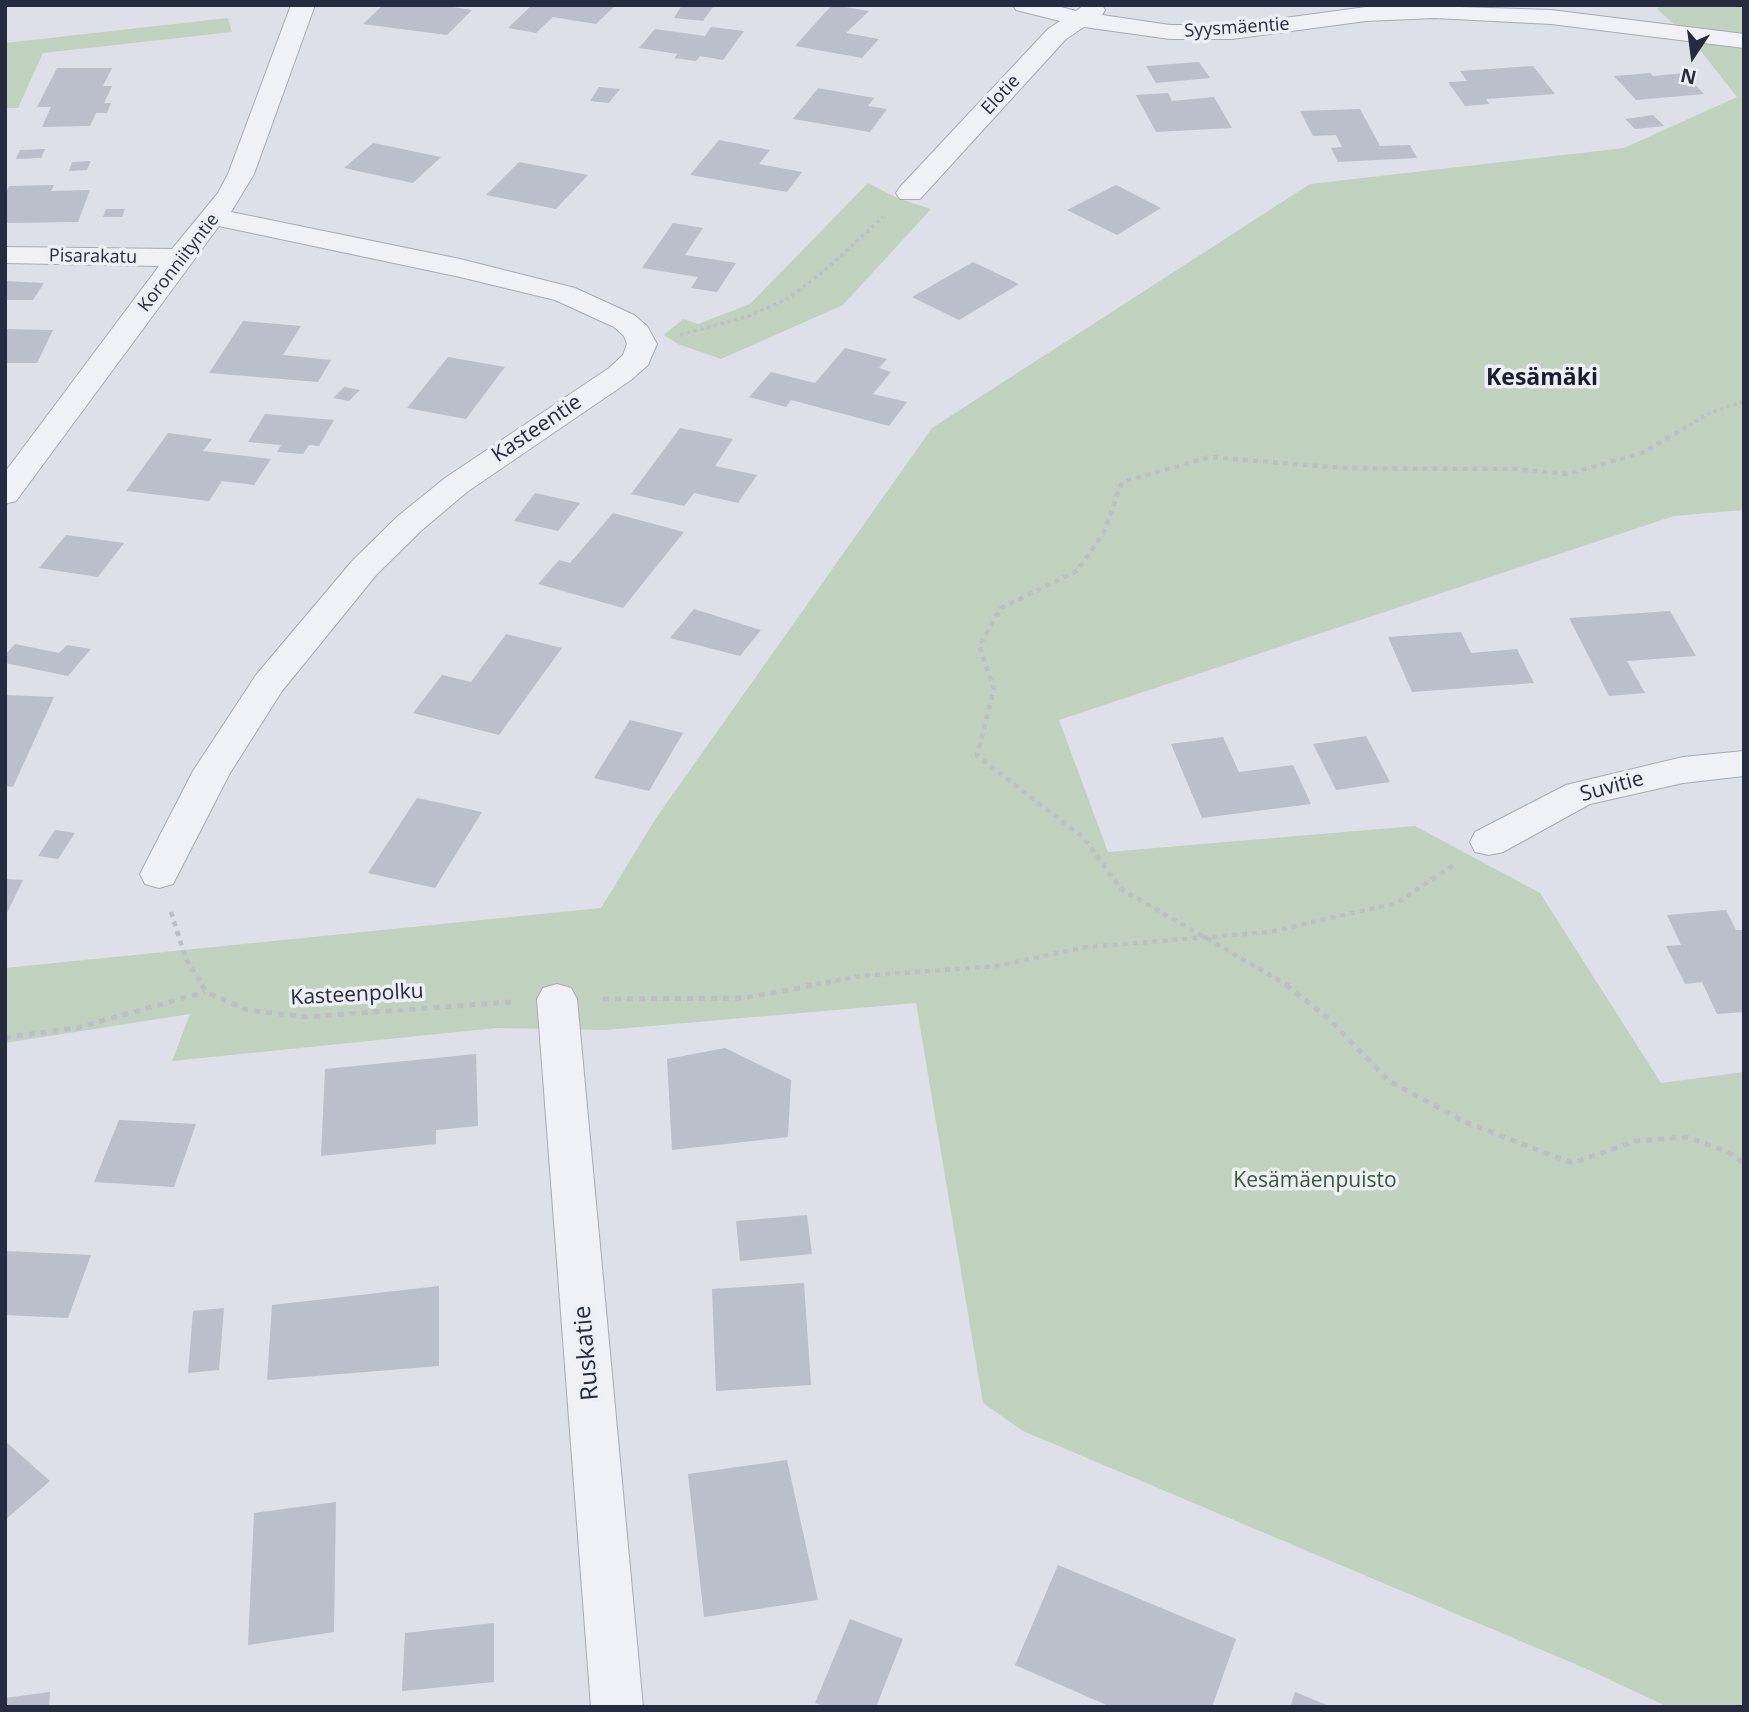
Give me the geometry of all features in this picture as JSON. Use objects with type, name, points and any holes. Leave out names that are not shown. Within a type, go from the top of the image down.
[{"type":"street","name":"Koronniityntie","points":[[5,494],[180,258],[215,217],[241,174],[303,5]]},
{"type":"street","name":"Syysmäentie","points":[[1025,5],[1079,19],[1170,32],[1260,29],[1378,13],[1489,12],[1744,41]]},
{"type":"street","name":"Elotie","points":[[909,193],[1057,34],[1100,5]]},
{"type":"street","points":[[215,217],[460,268],[565,294],[624,321],[637,332],[642,344]]},
{"type":"street","name":"Pisarakatu","points":[[5,255],[180,258]]},
{"type":"street","name":"Kasteentie","points":[[159,874],[212,771],[269,683],[365,566],[410,523],[456,485],[502,451],[620,374],[637,359],[642,344]]},
{"type":"street","name":"Suvitie","points":[[1489,842],[1579,794],[1683,770],[1744,763]]},
{"type":"street","name":"Ruskatie","points":[[557,999],[617,1707]]},
{"type":"path","points":[[642,344],[749,316],[787,299],[823,272],[909,193]]},
{"type":"path","points":[[1744,401],[1710,413],[1642,453],[1567,474],[1515,470],[1317,467],[1210,457],[1122,482],[1104,532],[1077,571],[1001,608],[979,646],[995,689],[977,756],[1083,837],[1121,889],[1202,938],[1277,977],[1328,1018],[1389,1081],[1465,1122],[1572,1163],[1636,1140],[1687,1137],[1726,1151],[1744,1163]]},
{"type":"path","name":"Kasteenpolku","points":[[206,992],[247,1010],[306,1017],[557,999],[744,998],[861,976],[997,966],[1087,947],[1269,932],[1397,903],[1489,842]]},
{"type":"path","points":[[5,1038],[80,1027],[206,992],[187,959],[159,874]]},
{"type":"green space","name":"Kesämäenpuisto","points":[[1662,5],[1744,5],[1744,510],[1674,516],[1059,720],[1108,852],[1415,826],[1540,893],[1661,1083],[1744,1072],[1744,1707],[1668,1707],[1589,1670],[1023,1431],[983,1403],[916,1003],[605,1030],[497,1028],[172,1061],[190,1014],[5,1043],[5,968],[601,908],[656,818],[932,428],[1310,184],[1624,148],[1737,97],[1693,41],[1657,9]]},
{"type":"green space","points":[[228,18],[232,32],[43,53],[18,108],[5,108],[5,43]]},
{"type":"green space","points":[[868,183],[897,198],[931,209],[843,305],[721,359],[678,344],[664,335],[683,319],[698,324],[750,304]]},
{"type":"building","points":[[383,5],[439,5],[472,10],[447,35],[363,24]]},
{"type":"building","points":[[532,5],[616,5],[596,24],[553,17],[536,33],[508,28]]},
{"type":"building","points":[[682,5],[713,7],[703,21],[674,18]]},
{"type":"building","points":[[832,5],[869,11],[846,33],[879,39],[862,58],[795,46]]},
{"type":"building","points":[[711,27],[744,31],[723,60],[700,56],[696,61],[674,58],[678,54],[639,48],[655,29],[705,36]]},
{"type":"building","points":[[1199,62],[1210,78],[1156,83],[1146,66]]},
{"type":"building","points":[[1533,66],[1555,94],[1486,99],[1489,104],[1465,106],[1448,82],[1467,81],[1460,71]]},
{"type":"building","points":[[57,68],[112,68],[103,86],[112,86],[104,103],[111,103],[107,113],[96,113],[90,126],[42,127],[51,107],[37,107]]},
{"type":"building","points":[[1650,73],[1653,76],[1684,73],[1704,94],[1636,100],[1614,76]]},
{"type":"building","points":[[599,87],[620,89],[609,103],[590,101]]},
{"type":"building","points":[[818,88],[874,98],[868,106],[887,109],[870,132],[793,119]]},
{"type":"building","points":[[1168,93],[1172,101],[1214,97],[1232,128],[1156,132],[1136,95]]},
{"type":"building","points":[[1360,109],[1380,146],[1410,145],[1417,158],[1338,162],[1331,148],[1342,147],[1336,135],[1313,136],[1300,111]]},
{"type":"building","points":[[1653,115],[1664,126],[1635,129],[1625,119]]},
{"type":"building","points":[[719,140],[770,150],[759,164],[802,172],[787,192],[690,175]]},
{"type":"building","points":[[373,143],[441,157],[413,183],[344,168]]},
{"type":"building","points":[[45,149],[41,158],[16,159],[20,150]]},
{"type":"building","points":[[91,161],[87,170],[69,171],[72,162]]},
{"type":"building","points":[[519,162],[588,175],[556,209],[486,195]]},
{"type":"building","points":[[54,185],[51,191],[90,190],[78,222],[5,223],[5,194],[9,186]]},
{"type":"building","points":[[1116,185],[1161,208],[1117,235],[1067,210]]},
{"type":"building","points":[[106,209],[125,209],[122,217],[103,217]]},
{"type":"building","points":[[673,223],[703,228],[685,255],[736,263],[717,292],[691,288],[698,277],[642,268]]},
{"type":"building","points":[[973,262],[1019,284],[959,320],[912,297]]},
{"type":"building","points":[[5,281],[44,283],[33,300],[5,300]]},
{"type":"building","points":[[243,321],[301,326],[283,355],[331,360],[318,382],[209,373]]},
{"type":"building","points":[[5,329],[53,330],[37,363],[5,363]]},
{"type":"building","points":[[845,348],[887,359],[879,368],[891,372],[873,394],[907,402],[889,426],[791,400],[786,407],[749,397],[771,372],[815,383]]},
{"type":"building","points":[[448,357],[505,367],[466,419],[407,408]]},
{"type":"building","points":[[344,387],[360,390],[349,401],[333,398]]},
{"type":"building","points":[[265,414],[334,420],[319,446],[309,445],[303,454],[277,452],[281,445],[248,442]]},
{"type":"building","points":[[680,428],[733,439],[715,466],[757,475],[738,503],[694,493],[684,506],[631,494]]},
{"type":"building","points":[[168,433],[212,439],[203,451],[271,459],[254,485],[222,481],[209,501],[126,491]]},
{"type":"building","points":[[535,493],[580,503],[558,531],[514,521]]},
{"type":"building","points":[[613,513],[684,532],[623,608],[538,584],[559,560],[570,563]]},
{"type":"building","points":[[66,535],[124,543],[98,577],[39,568]]},
{"type":"building","points":[[694,609],[761,630],[740,656],[670,638]]},
{"type":"building","points":[[1670,611],[1696,656],[1627,661],[1645,693],[1609,696],[1569,618]]},
{"type":"building","points":[[1461,632],[1471,653],[1517,649],[1534,683],[1412,692],[1388,637]]},
{"type":"building","points":[[506,634],[562,648],[499,735],[413,713],[442,675],[471,682]]},
{"type":"building","points":[[15,644],[59,653],[67,645],[91,649],[68,676],[5,663],[5,655]]},
{"type":"building","points":[[5,695],[54,697],[13,787],[5,786]]},
{"type":"building","points":[[630,720],[683,733],[649,791],[594,778]]},
{"type":"building","points":[[1366,736],[1390,782],[1336,790],[1313,744]]},
{"type":"building","points":[[1223,737],[1239,772],[1293,765],[1311,804],[1202,818],[1171,744]]},
{"type":"building","points":[[417,798],[482,812],[435,888],[368,873]]},
{"type":"building","points":[[55,830],[75,833],[58,859],[38,856]]},
{"type":"building","points":[[5,879],[23,880],[5,917]]},
{"type":"building","points":[[1726,910],[1736,930],[1744,930],[1744,1012],[1717,1014],[1702,982],[1685,984],[1666,946],[1681,945],[1667,915]]},
{"type":"building","points":[[725,1048],[791,1080],[788,1137],[672,1150],[667,1059]]},
{"type":"building","points":[[476,1054],[478,1126],[436,1130],[436,1144],[321,1156],[325,1069]]},
{"type":"building","points":[[119,1120],[196,1124],[174,1187],[94,1182]]},
{"type":"building","points":[[807,1215],[812,1254],[740,1261],[736,1221]]},
{"type":"building","points":[[5,1251],[91,1255],[68,1318],[5,1315]]},
{"type":"building","points":[[804,1283],[811,1385],[716,1391],[712,1289]]},
{"type":"building","points":[[439,1286],[439,1366],[267,1380],[272,1305]]},
{"type":"building","points":[[224,1308],[219,1370],[188,1373],[193,1311]]},
{"type":"building","points":[[5,1441],[50,1481],[5,1520]]},
{"type":"building","points":[[787,1460],[818,1600],[704,1617],[688,1474]]},
{"type":"building","points":[[336,1502],[334,1632],[248,1645],[254,1513]]},
{"type":"building","points":[[1058,1565],[1236,1639],[1212,1707],[1111,1707],[1015,1665]]},
{"type":"building","points":[[850,1619],[903,1639],[876,1707],[827,1707],[815,1703]]},
{"type":"building","points":[[494,1623],[494,1682],[402,1691],[405,1633]]},
{"type":"building","points":[[50,1692],[49,1707],[5,1707],[5,1698]]},
{"type":"building","points":[[1295,1692],[1332,1707],[1290,1707]]},
{"type":"district","name":"Kesämäki","points":[[1542,378]]}]
